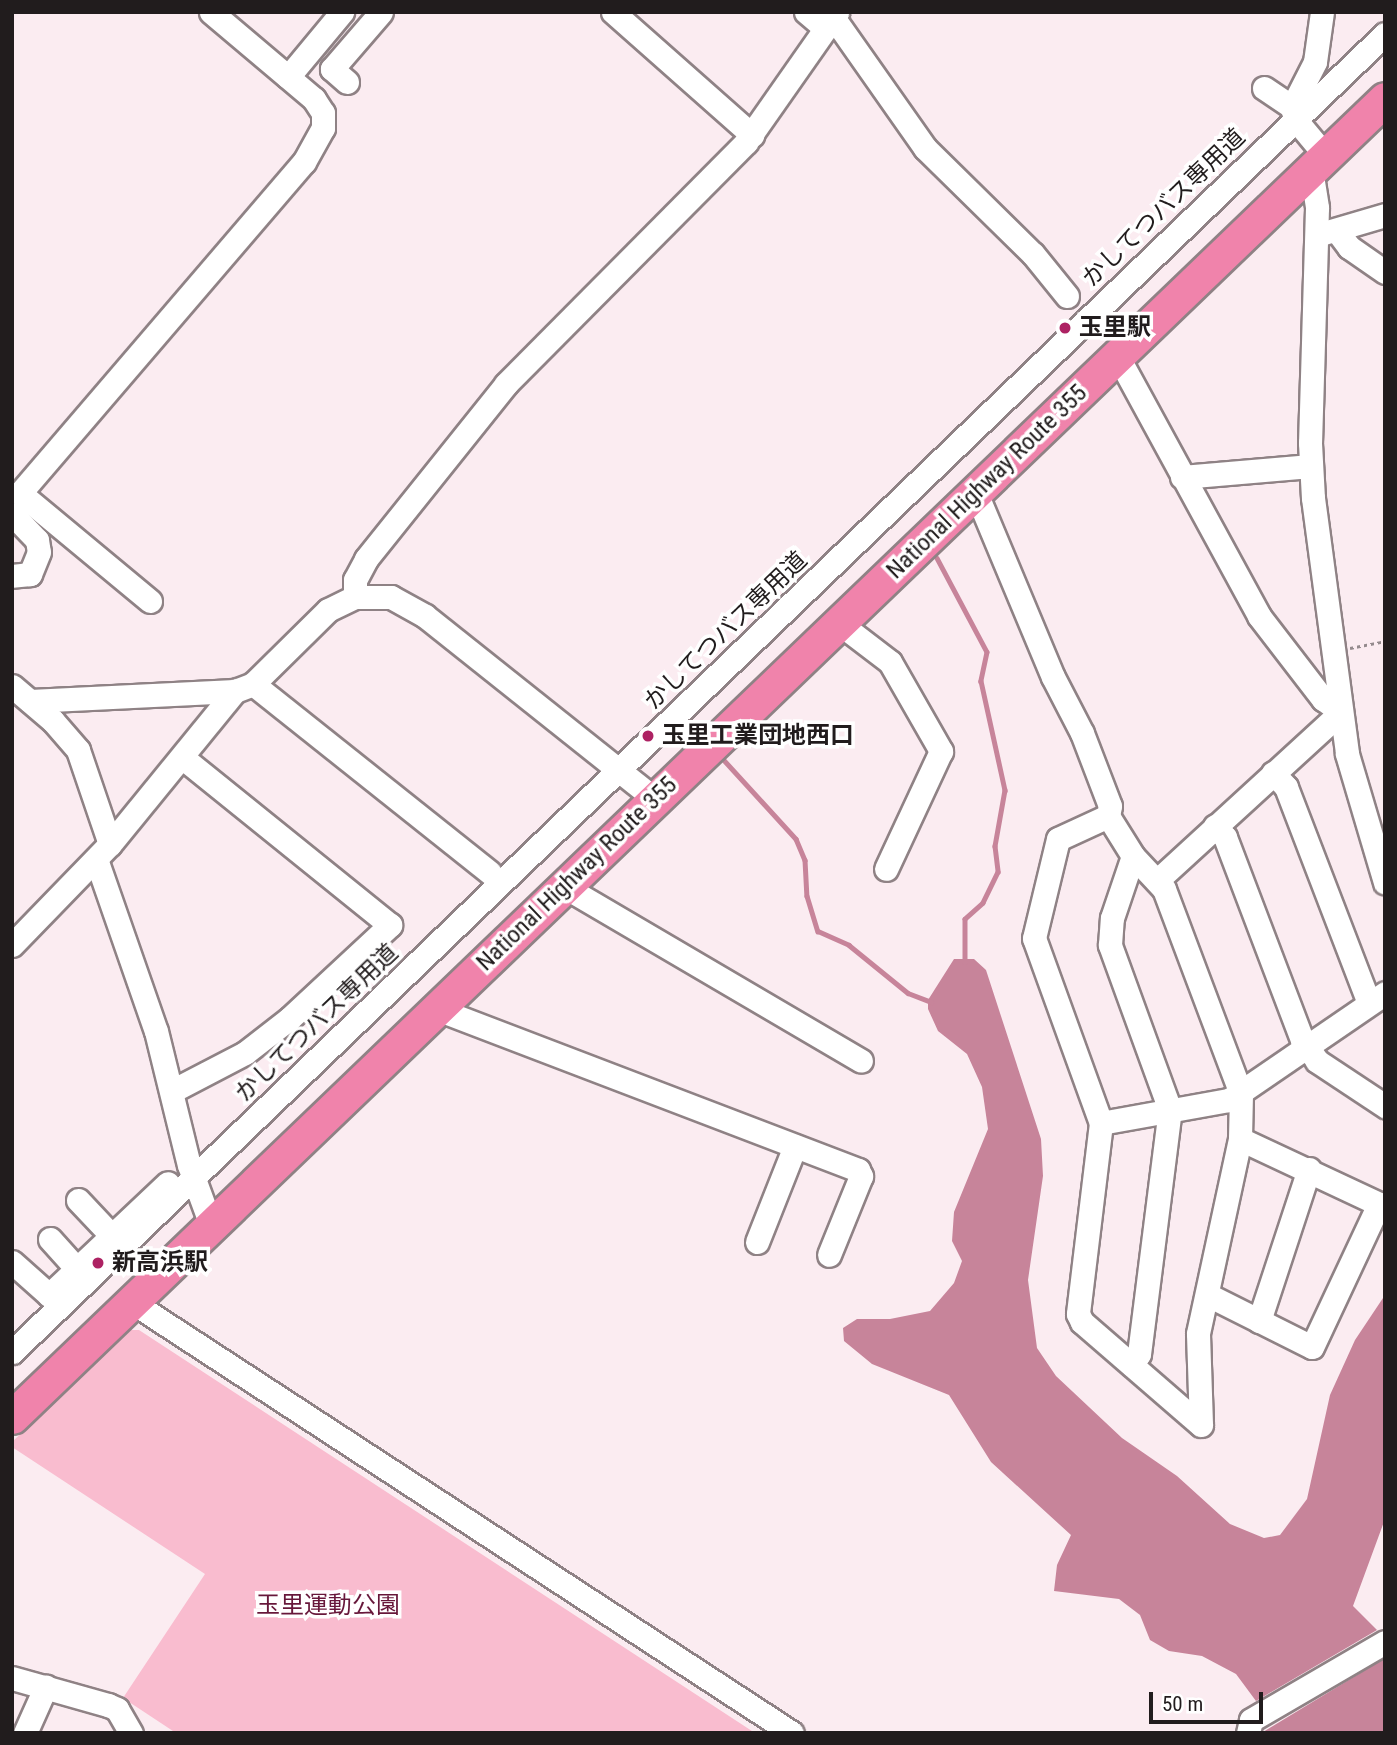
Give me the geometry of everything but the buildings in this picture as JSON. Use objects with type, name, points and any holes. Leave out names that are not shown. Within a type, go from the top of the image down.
[{"type":"highway","name":"National Highway Route 355","points":[[12,1417],[1385,99]]},
{"type":"street","points":[[15,504],[304,162],[323,128],[323,113],[288,77],[211,12]]},
{"type":"street","points":[[288,77],[342,12]]},
{"type":"street","points":[[347,82],[332,69],[381,12]]},
{"type":"street","points":[[613,12],[752,135]]},
{"type":"street","points":[[806,12],[832,19],[925,148],[1033,254],[1068,296]]},
{"type":"street","points":[[1294,113],[1315,62],[1322,12]]},
{"type":"street","points":[[355,597],[355,580],[366,559],[506,383],[752,135],[832,19]]},
{"type":"street","name":"かしてつバス専用道","points":[[12,1352],[192,1171],[619,771],[1294,113],[1385,34]]},
{"type":"street","points":[[1264,88],[1294,113],[1318,162],[1327,233],[1311,466],[1341,712],[1356,794],[1385,881]]},
{"type":"street","points":[[1327,233],[1385,215]]},
{"type":"street","points":[[1327,233],[1385,272]]},
{"type":"street","points":[[1118,357],[1259,616],[1323,699],[1341,712]]},
{"type":"street","points":[[1182,477],[1311,466]]},
{"type":"street","points":[[976,493],[1053,677],[1083,733],[1110,806],[1108,816],[1133,856],[1158,879],[1241,1094],[1240,1139],[1198,1334],[1201,1425],[1078,1314],[1101,1123],[1034,942],[1058,839],[1108,816]]},
{"type":"street","points":[[12,576],[30,574],[39,552],[37,540],[15,504]]},
{"type":"street","points":[[15,504],[150,601]]},
{"type":"street","points":[[12,945],[103,851],[244,688],[328,610],[355,597],[391,597],[425,615],[655,799]]},
{"type":"street","points":[[839,623],[890,662],[941,751],[886,869]]},
{"type":"street","points":[[12,686],[78,750],[103,851],[172,1091],[192,1171],[211,1225]]},
{"type":"street","points":[[30,701],[244,688],[489,872]]},
{"type":"street","points":[[1158,879],[1341,712]]},
{"type":"street","points":[[172,1091],[245,1053],[290,1018],[390,925],[183,758]]},
{"type":"street","points":[[1101,1123],[1229,1100],[1377,998],[1286,787],[1273,773]]},
{"type":"street","points":[[1215,826],[1225,837],[1308,1047],[1317,1061],[1385,1106]]},
{"type":"street","points":[[1132,1365],[1139,1354],[1170,1110],[1110,945],[1112,918],[1133,856]]},
{"type":"street","points":[[565,887],[861,1061]]},
{"type":"street","points":[[437,1009],[860,1172],[829,1255]]},
{"type":"street","points":[[1208,1295],[1312,1347],[1379,1204],[1240,1139]]},
{"type":"street","points":[[757,1241],[795,1146]]},
{"type":"street","points":[[1259,1321],[1309,1170]]},
{"type":"street","points":[[12,1262],[46,1296],[111,1236],[192,1171]]},
{"type":"street","points":[[78,1200],[111,1236]]},
{"type":"street","points":[[50,1240],[76,1268]]},
{"type":"street","points":[[132,1302],[792,1733]]},
{"type":"street","points":[[1248,1733],[1251,1720],[1385,1642]]},
{"type":"street","points":[[12,1678],[117,1709],[131,1733]]},
{"type":"street","points":[[25,1733],[46,1686]]},
{"type":"path","points":[[1334,651],[1385,641]]},
{"type":"green space","name":"玉里運動公園","points":[[131,1330],[139,1330],[755,1733],[176,1733],[123,1698],[205,1574],[12,1447],[12,1442]]},
{"type":"shaded area","points":[[954,959],[974,959],[986,970],[1041,1139],[1043,1176],[1028,1280],[1037,1348],[1056,1376],[1122,1438],[1177,1476],[1230,1524],[1264,1538],[1280,1535],[1307,1499],[1330,1395],[1355,1340],[1385,1295],[1385,1519],[1353,1606],[1377,1630],[1256,1701],[1236,1674],[1202,1656],[1169,1651],[1150,1640],[1140,1615],[1119,1599],[1054,1591],[1057,1565],[1071,1535],[991,1462],[949,1395],[872,1364],[844,1341],[843,1328],[857,1319],[890,1319],[930,1311],[954,1283],[962,1261],[952,1241],[954,1212],[988,1129],[982,1087],[967,1054],[938,1031],[928,1009],[928,1000]]},
{"type":"shaded area","points":[[1385,1658],[1385,1733],[1263,1732]]},
{"type":"waterway","points":[[937,558],[987,652],[981,681],[1005,790],[995,846],[998,872],[983,903],[965,919],[965,962]]},
{"type":"waterway","points":[[723,759],[796,839],[805,860],[807,896],[818,931],[849,945],[908,993],[931,1002]]},
{"type":"place","name":"玉里駅","points":[[1065,328]]},
{"type":"place","name":"玉里工業団地西口","points":[[648,736]]},
{"type":"place","name":"新高浜駅","points":[[98,1263]]}]
